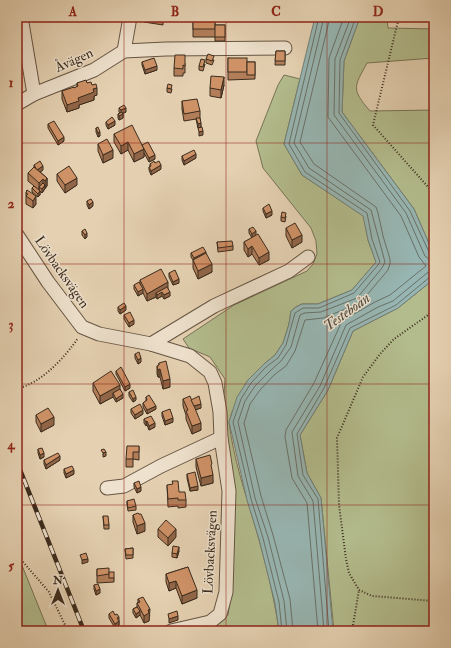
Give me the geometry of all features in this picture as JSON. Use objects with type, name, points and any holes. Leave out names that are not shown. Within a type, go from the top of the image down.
[{"type":"street","points":[[21,17],[34,94]]},
{"type":"street","points":[[124,51],[130,17]]},
{"type":"street","name":"Åvägen","points":[[17,104],[34,94],[94,70],[124,51],[166,49],[285,48]]},
{"type":"street","name":"Lövbacksvägen","points":[[17,235],[48,282],[82,327],[99,334],[151,344],[190,356],[210,372],[216,383],[220,412],[221,438],[229,491],[226,592],[220,614],[210,622],[171,631]]},
{"type":"street","points":[[151,344],[214,306],[290,271],[308,257]]},
{"type":"street","points":[[107,488],[124,486],[161,466],[221,438]]},
{"type":"path","points":[[399,17],[373,125],[429,188],[434,204]]},
{"type":"path","points":[[434,309],[394,339],[380,354],[363,378],[337,438],[339,505],[346,559],[349,573],[359,590],[372,596],[434,601]]},
{"type":"path","name":"Lövbacksvägen","points":[[17,388],[38,379],[59,361],[78,338],[82,327]]},
{"type":"path","points":[[17,556],[50,592],[68,631]]},
{"type":"path","points":[[352,631],[359,590]]},
{"type":"green space","points":[[360,17],[387,17],[388,28],[434,29],[434,58],[367,63],[359,78],[356,88],[360,98],[370,111],[434,110],[434,255],[414,209],[342,112],[344,61]]},
{"type":"green space","points":[[284,75],[300,79],[284,144],[302,175],[364,216],[368,240],[376,262],[352,290],[318,304],[302,304],[291,311],[289,324],[283,343],[275,355],[248,380],[232,412],[229,422],[236,461],[269,578],[279,631],[201,631],[213,627],[228,615],[232,590],[223,412],[225,379],[210,357],[189,348],[183,339],[234,305],[307,271],[313,264],[317,254],[316,241],[311,228],[263,168],[256,141],[278,85]]},
{"type":"green space","points":[[434,279],[434,631],[334,631],[321,498],[307,473],[300,435],[328,390],[353,331],[398,308]]},
{"type":"green space","points":[[17,553],[46,625],[48,631],[17,631]]},
{"type":"water","name":"Testeboån","points":[[315,17],[360,17],[344,61],[342,112],[414,209],[434,255],[434,279],[398,308],[353,331],[328,390],[300,435],[307,473],[321,498],[333,631],[279,631],[275,603],[259,539],[247,500],[229,422],[237,397],[248,380],[275,355],[283,343],[289,324],[291,311],[302,304],[318,304],[352,290],[376,262],[368,240],[363,216],[302,175],[284,144]]},
{"type":"building","points":[[193,17],[215,17],[215,29],[193,29]]},
{"type":"building","points":[[215,25],[225,25],[225,37],[215,37]]},
{"type":"building","points":[[276,51],[285,51],[285,61],[275,61]]},
{"type":"building","points":[[208,54],[214,56],[212,61],[206,59]]},
{"type":"building","points":[[175,55],[185,55],[185,66],[183,65],[183,69],[174,68]]},
{"type":"building","points":[[154,58],[157,66],[145,70],[142,62]]},
{"type":"building","points":[[228,58],[247,58],[247,72],[228,72]]},
{"type":"building","points":[[201,59],[205,60],[203,67],[199,66]]},
{"type":"building","points":[[247,62],[255,62],[255,75],[247,75]]},
{"type":"building","points":[[211,76],[224,77],[221,90],[210,88]]},
{"type":"building","points":[[86,80],[87,83],[91,82],[92,85],[96,84],[97,88],[93,89],[94,92],[78,98],[79,101],[67,105],[62,91],[74,88],[78,86],[77,83]]},
{"type":"building","points":[[168,84],[172,85],[171,89],[167,88]]},
{"type":"building","points":[[197,99],[200,111],[184,114],[182,101]]},
{"type":"building","points":[[124,105],[126,108],[121,110],[119,108]]},
{"type":"building","points":[[112,117],[115,121],[108,125],[106,122]]},
{"type":"building","points":[[196,118],[200,118],[201,123],[198,124]]},
{"type":"building","points":[[17,120],[21,130],[17,132]]},
{"type":"building","points":[[54,121],[64,137],[58,141],[48,124]]},
{"type":"building","points":[[132,125],[144,149],[134,154],[128,142],[121,146],[114,134]]},
{"type":"building","points":[[98,127],[100,132],[98,133],[96,128]]},
{"type":"building","points":[[202,127],[203,131],[199,132],[198,128]]},
{"type":"building","points":[[107,139],[113,150],[103,155],[98,144]]},
{"type":"building","points":[[148,142],[155,155],[149,158],[142,145]]},
{"type":"building","points":[[194,150],[196,154],[184,161],[182,156]]},
{"type":"building","points":[[40,161],[43,166],[37,170],[34,165]]},
{"type":"building","points":[[154,161],[155,163],[159,161],[161,165],[151,171],[149,167]]},
{"type":"building","points":[[69,166],[77,178],[65,185],[57,174]]},
{"type":"building","points":[[34,167],[47,178],[45,181],[43,179],[39,183],[28,173]]},
{"type":"building","points":[[43,183],[45,185],[42,189],[39,187]]},
{"type":"building","points":[[34,186],[40,191],[38,194],[32,188]]},
{"type":"building","points":[[27,190],[36,196],[33,201],[26,196],[28,194],[26,193]]},
{"type":"building","points":[[91,199],[93,202],[89,205],[87,201]]},
{"type":"building","points":[[269,204],[272,211],[266,214],[263,208]]},
{"type":"building","points":[[282,212],[286,213],[285,218],[281,217]]},
{"type":"building","points":[[295,223],[302,235],[292,240],[286,228]]},
{"type":"building","points":[[253,227],[256,231],[252,234],[249,229]]},
{"type":"building","points":[[85,229],[87,233],[85,235],[82,231]]},
{"type":"building","points":[[258,234],[269,252],[259,258],[252,246],[248,249],[244,242]]},
{"type":"building","points":[[232,241],[233,246],[218,248],[217,242]]},
{"type":"building","points":[[203,247],[206,252],[194,258],[191,253]]},
{"type":"building","points":[[206,253],[212,264],[198,271],[193,260]]},
{"type":"building","points":[[161,269],[168,282],[147,294],[140,280]]},
{"type":"building","points":[[175,270],[179,279],[173,282],[169,273]]},
{"type":"building","points":[[139,282],[143,289],[138,292],[134,285]]},
{"type":"building","points":[[167,287],[170,292],[164,295],[162,292],[157,295],[156,293]]},
{"type":"building","points":[[124,303],[126,306],[120,310],[118,307]]},
{"type":"building","points":[[130,312],[134,320],[129,323],[124,315]]},
{"type":"building","points":[[139,352],[141,358],[138,360],[135,354]]},
{"type":"building","points":[[166,361],[170,379],[163,381],[160,369],[158,370],[157,366],[159,363]]},
{"type":"building","points":[[121,367],[130,384],[125,387],[116,371]]},
{"type":"building","points":[[111,371],[120,385],[100,396],[93,383]]},
{"type":"building","points":[[120,389],[123,394],[116,399],[113,393]]},
{"type":"building","points":[[133,390],[136,397],[133,399],[129,392]]},
{"type":"building","points":[[149,395],[156,406],[147,410],[143,403],[147,400],[146,397]]},
{"type":"building","points":[[190,396],[201,423],[192,426],[186,411],[188,410],[183,399]]},
{"type":"building","points":[[199,396],[201,404],[194,406],[191,400]]},
{"type":"building","points":[[140,404],[143,410],[135,415],[131,409]]},
{"type":"building","points":[[48,408],[54,417],[41,424],[36,415]]},
{"type":"building","points":[[170,409],[173,418],[165,421],[162,412]]},
{"type":"building","points":[[151,416],[155,423],[149,426],[147,421],[146,422],[144,419]]},
{"type":"building","points":[[127,446],[139,446],[139,452],[133,452],[133,459],[126,459]]},
{"type":"building","points":[[42,448],[44,453],[40,455],[38,449]]},
{"type":"building","points":[[104,449],[106,452],[103,453],[101,450]]},
{"type":"building","points":[[58,453],[60,456],[46,465],[44,460]]},
{"type":"building","points":[[210,455],[213,475],[201,478],[196,459]]},
{"type":"building","points":[[72,466],[74,470],[66,474],[64,469]]},
{"type":"building","points":[[195,472],[198,486],[190,488],[187,474]]},
{"type":"building","points":[[139,481],[141,487],[137,489],[134,483]]},
{"type":"building","points":[[172,481],[178,481],[179,492],[185,492],[186,500],[178,500],[178,498],[168,499],[167,485],[173,484]]},
{"type":"building","points":[[134,499],[136,506],[128,508],[127,501]]},
{"type":"building","points":[[138,513],[141,514],[145,523],[137,526],[133,515]]},
{"type":"building","points":[[103,516],[108,516],[109,525],[104,525]]},
{"type":"building","points":[[166,520],[176,529],[168,538],[158,529]]},
{"type":"building","points":[[173,546],[179,547],[177,554],[172,553]]},
{"type":"building","points":[[133,548],[133,555],[126,555],[125,549]]},
{"type":"building","points":[[86,553],[88,559],[82,560],[80,555]]},
{"type":"building","points":[[188,567],[197,590],[182,596],[176,581],[169,583],[166,574]]},
{"type":"building","points":[[109,568],[109,574],[97,576],[97,569]]},
{"type":"building","points":[[109,572],[114,572],[114,578],[109,578]]},
{"type":"building","points":[[98,584],[100,589],[96,591],[94,585]]},
{"type":"building","points":[[143,597],[150,609],[148,610],[149,613],[144,616],[137,603],[140,602],[138,599]]},
{"type":"building","points":[[137,607],[140,611],[136,614],[133,609]]},
{"type":"building","points":[[113,611],[115,615],[117,614],[119,617],[117,618],[119,621],[115,624],[109,614]]},
{"type":"building","points":[[177,611],[178,616],[169,619],[168,614]]},
{"type":"railway","points":[[17,462],[84,631]]}]
